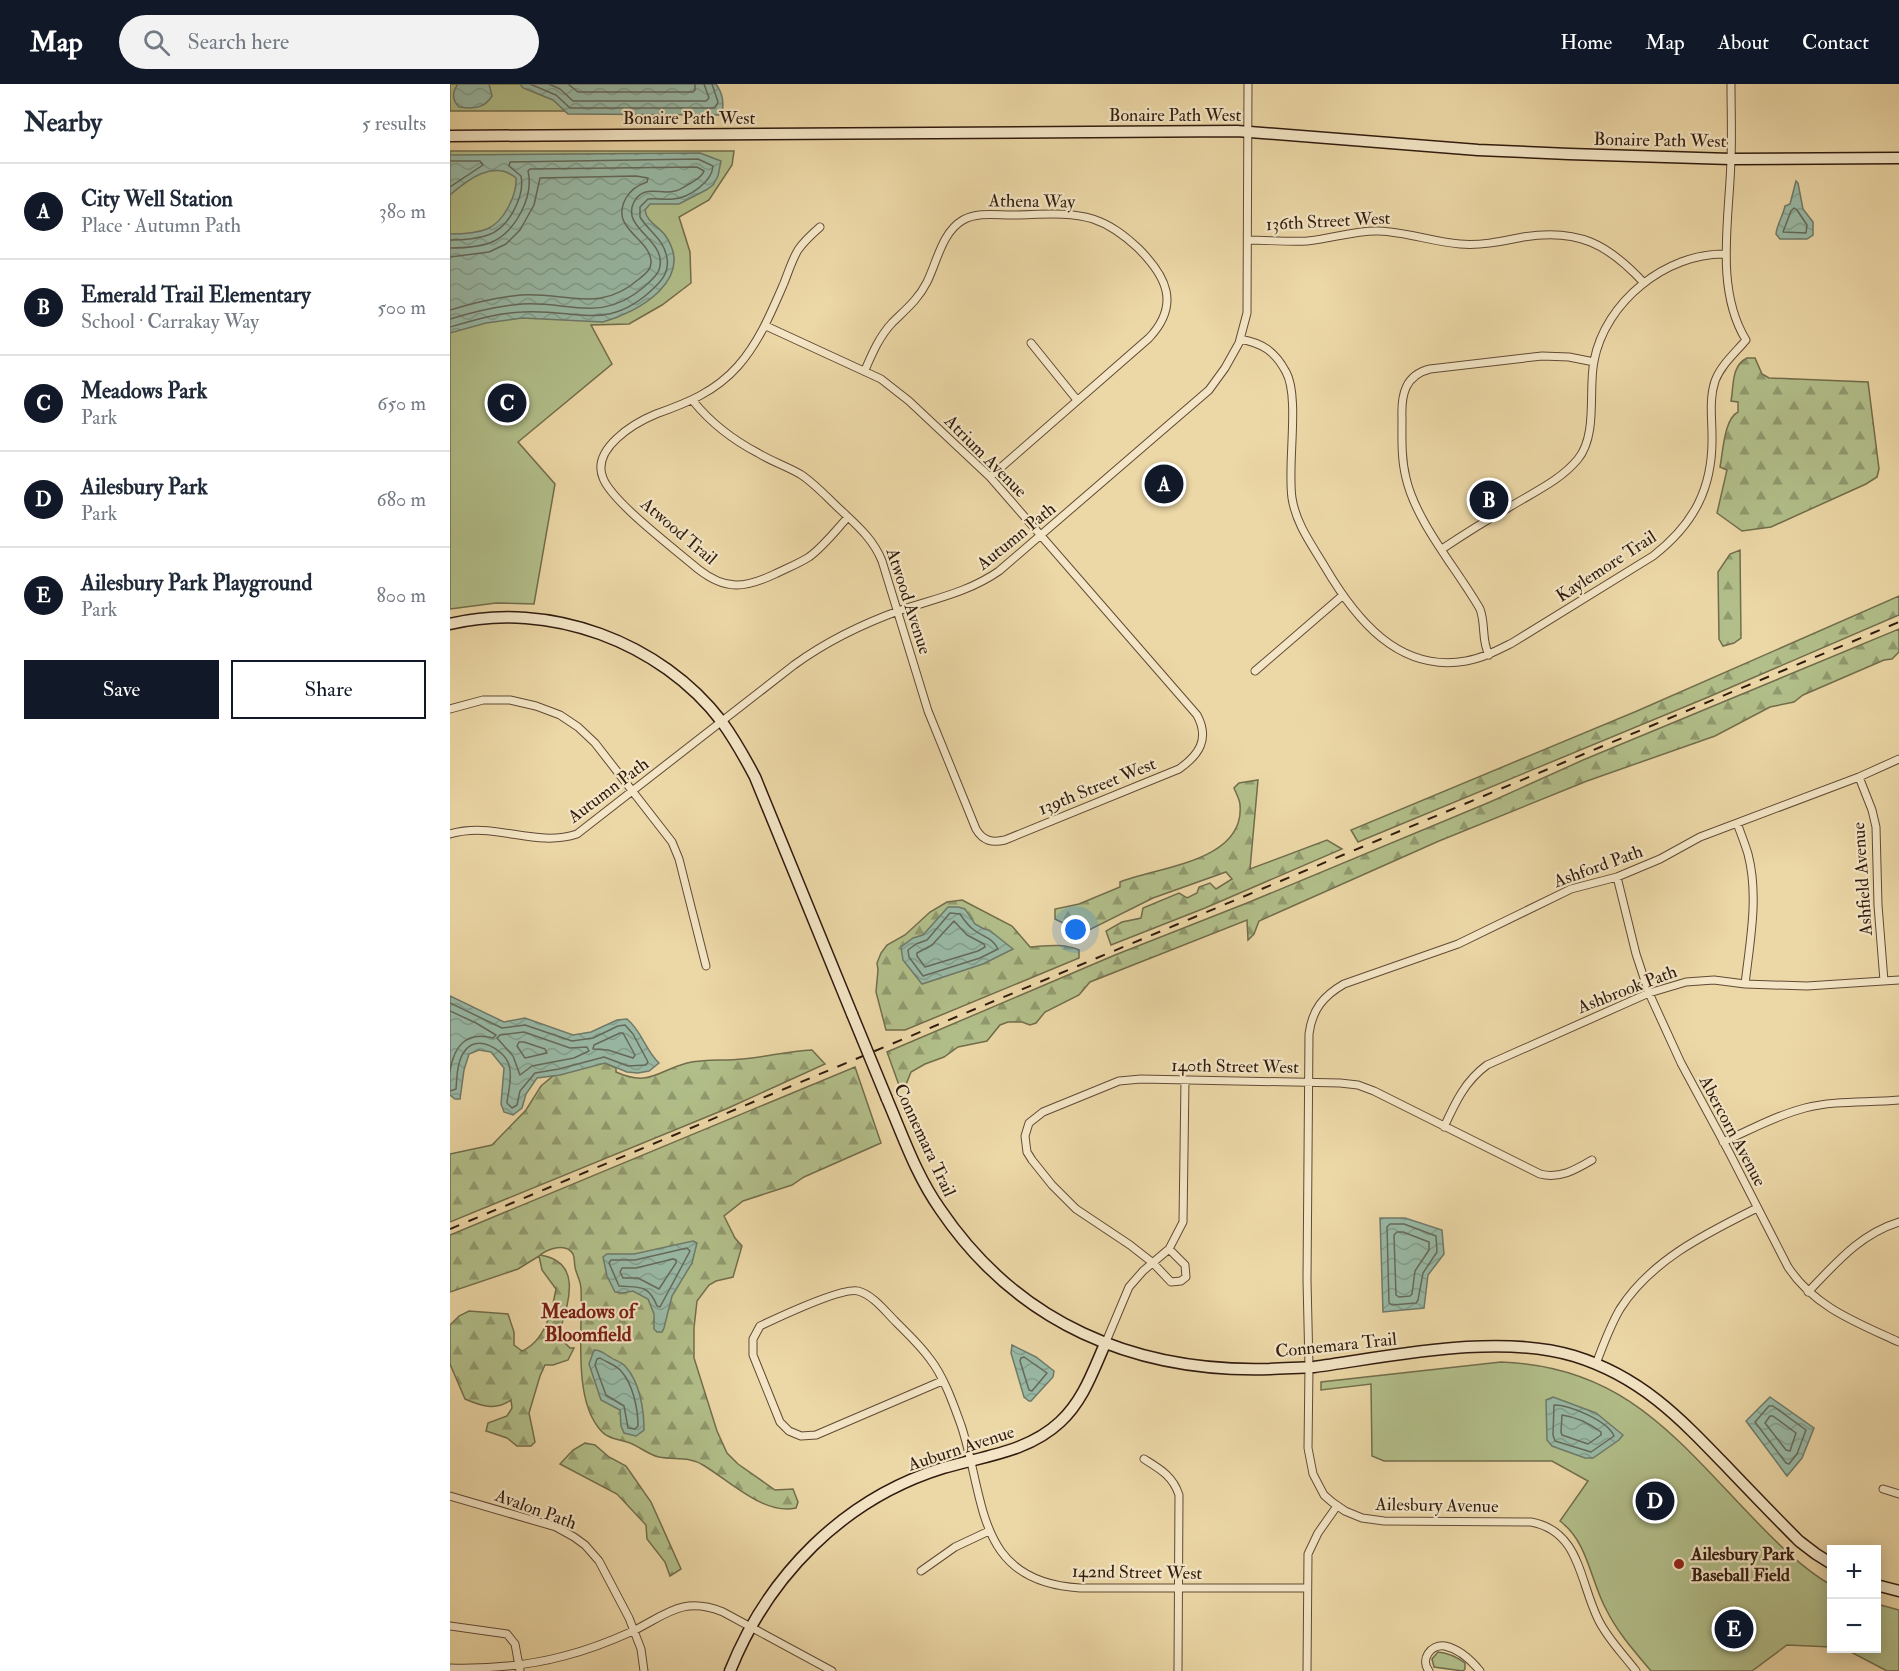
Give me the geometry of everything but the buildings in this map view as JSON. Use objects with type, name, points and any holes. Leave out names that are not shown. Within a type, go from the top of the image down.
[{"type":"street","name":"Autumn Path","points":[[450,834],[478,829],[560,838],[577,834],[794,665],[831,640],[898,611],[956,593],[984,581],[1007,565],[1209,390],[1225,368],[1240,339],[1247,313],[1248,84]]},
{"type":"street","points":[[1442,549],[1540,490],[1580,457],[1590,427],[1594,362],[1607,325],[1633,292],[1651,278],[1688,259],[1713,253],[1725,254],[1731,159],[1731,84]]},
{"type":"street","name":"Bonaire Path West","points":[[450,136],[1248,131],[1478,150],[1598,155],[1731,159],[1899,158]]},
{"type":"street","name":"Athena Way","points":[[865,370],[882,336],[921,293],[948,235],[964,219],[980,215],[1081,216],[1113,227],[1124,234],[1161,274],[1167,294],[1161,323],[1155,331],[990,477]]},
{"type":"street","points":[[693,401],[734,371],[754,346],[766,326],[797,252],[820,227]]},
{"type":"street","name":"136th Street West","points":[[1248,240],[1306,241],[1376,231],[1398,232],[1460,244],[1538,235],[1571,236],[1592,242],[1617,256],[1644,283]]},
{"type":"street","name":"Kaylemore Trail","points":[[1240,339],[1260,343],[1273,354],[1286,372],[1291,387],[1291,483],[1294,508],[1301,526],[1342,596],[1367,626],[1385,641],[1408,654],[1423,659],[1456,662],[1489,655],[1512,643],[1653,556],[1667,545],[1686,523],[1704,494],[1708,478],[1712,456],[1712,398],[1715,381],[1722,368],[1746,340],[1734,314],[1725,254]]},
{"type":"street","name":"Atrium Avenue","points":[[766,326],[881,379],[901,394],[990,477],[1193,710],[1202,724],[1201,745]]},
{"type":"street","points":[[1031,343],[1077,400]]},
{"type":"street","points":[[1489,655],[1484,644],[1483,618],[1480,609],[1418,510],[1409,490],[1403,455],[1401,403],[1407,384],[1419,372],[1465,364],[1553,355],[1594,362]]},
{"type":"street","name":"Atwood Trail","points":[[693,401],[656,414],[636,425],[609,447],[602,463],[602,477],[629,509],[710,578],[724,584],[750,584],[801,561],[820,547],[848,517]]},
{"type":"street","name":"Atwood Avenue","points":[[693,401],[706,416],[731,437],[758,454],[802,476],[870,539],[879,553],[930,716],[976,829],[984,838],[995,842]]},
{"type":"street","points":[[1256,671],[1342,596]]},
{"type":"street","name":"Connemara Trail","points":[[450,624],[481,618],[520,618],[561,622],[590,630],[616,640],[654,660],[684,683],[722,722],[737,743],[755,777],[887,1099],[924,1183],[939,1208],[971,1249],[1001,1280],[1036,1306],[1073,1329],[1105,1344],[1151,1358],[1202,1367],[1236,1370],[1309,1367],[1493,1346],[1550,1350],[1596,1364],[1625,1377],[1671,1410],[1799,1541],[1827,1561]]},
{"type":"street","points":[[450,709],[483,700],[522,702],[549,710],[569,721],[587,735],[666,833],[675,849],[706,966]]},
{"type":"street","name":"139th Street West","points":[[995,842],[1005,840],[1179,769],[1192,760],[1201,745]]},
{"type":"street","name":"Ashford Path","points":[[1310,1082],[1311,1021],[1316,1009],[1332,991],[1344,984],[1458,944],[1571,889],[1617,877],[1660,859],[1700,837],[1899,759]]},
{"type":"street","name":"Ashfield Avenue","points":[[1858,777],[1872,810],[1876,827],[1878,905],[1884,981]]},
{"type":"street","points":[[1737,823],[1748,854],[1753,883],[1752,923],[1745,984]]},
{"type":"street","name":"Abercorn Avenue","points":[[1617,877],[1636,954],[1649,993],[1681,1063],[1788,1268],[1808,1292],[1833,1311],[1899,1342]]},
{"type":"street","name":"Ashbrook Path","points":[[1444,1126],[1462,1091],[1487,1065],[1674,984],[1700,980],[1745,984],[1829,985],[1899,980]]},
{"type":"street","name":"Auburn Avenue","points":[[730,1671],[750,1626],[789,1570],[840,1522],[869,1502],[904,1483],[936,1470],[1027,1444],[1060,1422],[1086,1389],[1129,1287],[1169,1249],[1179,1231],[1184,1213],[1185,1080]]},
{"type":"street","name":"140th Street West","points":[[1153,1263],[1130,1245],[1090,1220],[1052,1185],[1027,1152],[1025,1136],[1032,1120],[1043,1112],[1119,1081],[1310,1082],[1358,1085],[1545,1176],[1563,1175],[1592,1160]]},
{"type":"street","name":"Ailesbury Avenue","points":[[1310,1082],[1306,1280],[1310,1461],[1317,1484],[1324,1495],[1337,1506],[1354,1515],[1373,1520],[1531,1522],[1550,1527],[1561,1535],[1575,1557],[1590,1601],[1606,1633],[1636,1671]]},
{"type":"street","points":[[1723,1142],[1777,1117],[1805,1108],[1834,1103],[1899,1100]]},
{"type":"street","points":[[1596,1364],[1622,1306],[1650,1274],[1683,1249],[1757,1208]]},
{"type":"street","points":[[1808,1292],[1863,1238],[1899,1222]]},
{"type":"street","points":[[1153,1263],[1171,1282],[1181,1281],[1186,1277],[1185,1266],[1169,1249]]},
{"type":"street","name":"142nd Street West","points":[[942,1381],[816,1435],[801,1436],[789,1431],[780,1422],[753,1355],[753,1339],[760,1326],[841,1292],[857,1290],[871,1298],[932,1360],[942,1381],[961,1425],[989,1531],[1009,1560],[1044,1582],[1080,1588],[1307,1587]]},
{"type":"street","points":[[1144,1459],[1172,1480],[1179,1495],[1178,1671]]},
{"type":"street","points":[[1883,1489],[1899,1494]]},
{"type":"street","name":"Avalon Path","points":[[450,1496],[556,1527],[574,1536],[585,1545],[599,1561],[634,1630],[641,1649],[644,1671]]},
{"type":"street","points":[[1306,1671],[1307,1564],[1312,1544],[1337,1506]]},
{"type":"street","points":[[921,1571],[955,1546],[989,1531]]},
{"type":"street","points":[[1881,1586],[1899,1591]]},
{"type":"street","points":[[450,1668],[519,1668],[577,1653],[634,1630],[670,1610],[686,1606],[712,1608],[832,1671]]},
{"type":"street","points":[[450,1626],[507,1634],[515,1644],[519,1668]]},
{"type":"street","points":[[1430,1671],[1426,1666],[1426,1656],[1432,1649],[1440,1646],[1461,1653],[1480,1671]]},
{"type":"green space","points":[[450,84],[651,84],[655,111],[450,111]]},
{"type":"green space","points":[[450,151],[734,151],[732,165],[709,200],[679,217],[690,252],[691,283],[662,305],[629,324],[591,325],[612,364],[518,442],[555,484],[534,604],[496,603],[450,609]]},
{"type":"green space","points":[[1747,358],[1755,358],[1762,374],[1769,378],[1868,382],[1879,469],[1877,477],[1771,527],[1742,531],[1717,513],[1727,470],[1720,467],[1725,437],[1730,421],[1738,412],[1738,402],[1731,401],[1734,377],[1738,366]]},
{"type":"green space","points":[[1740,550],[1741,638],[1723,646],[1719,639],[1718,572],[1730,554]]},
{"type":"green space","points":[[1899,596],[1899,615],[1706,698],[1358,842],[1351,830],[1637,711]]},
{"type":"green space","points":[[1899,629],[1899,652],[1892,659],[1884,660],[1803,695],[1794,702],[1770,707],[1715,736],[1587,781],[1439,841],[1259,921],[1254,934],[1248,940],[1247,920],[1090,982],[1079,995],[1045,1012],[1036,1023],[1030,1025],[1022,1022],[1008,1022],[1000,1025],[987,1041],[958,1047],[944,1057],[911,1072],[905,1087],[900,1088],[887,1052],[1115,955],[1490,802],[1583,760]]},
{"type":"green space","points":[[1258,780],[1250,869],[1327,840],[1342,849],[1205,908],[1111,945],[1106,931],[1122,922],[1141,918],[1143,908],[1179,893],[1187,898],[1197,893],[1199,887],[1210,883],[1216,889],[1232,879],[1226,872],[1153,898],[1083,933],[1055,919],[1055,909],[1079,904],[1120,887],[1120,882],[1176,866],[1214,850],[1229,839],[1238,824],[1240,803],[1234,788],[1239,783]]},
{"type":"green space","points":[[962,900],[1012,926],[1030,947],[1067,946],[1079,950],[1079,958],[905,1030],[886,1030],[876,992],[877,963],[881,953],[887,945],[905,935],[930,912],[947,902]]},
{"type":"green space","points":[[812,1050],[825,1064],[726,1109],[450,1222],[450,1154],[492,1145],[526,1110],[541,1086],[553,1076],[605,1063],[616,1068],[616,1072],[645,1078],[687,1063],[743,1059]]},
{"type":"green space","points":[[855,1067],[881,1143],[804,1177],[792,1185],[743,1201],[724,1216],[735,1238],[742,1246],[733,1277],[709,1285],[697,1301],[694,1358],[717,1431],[727,1453],[738,1464],[775,1490],[793,1489],[798,1502],[796,1508],[784,1509],[759,1502],[698,1462],[655,1456],[630,1443],[606,1435],[600,1430],[590,1413],[582,1379],[581,1286],[574,1256],[570,1250],[562,1247],[540,1255],[554,1259],[563,1266],[568,1275],[569,1297],[559,1333],[570,1348],[574,1348],[568,1360],[545,1365],[540,1376],[529,1413],[535,1442],[531,1446],[517,1446],[507,1438],[486,1431],[488,1423],[507,1416],[512,1408],[511,1400],[500,1405],[488,1406],[465,1399],[450,1364],[450,1325],[459,1316],[469,1311],[508,1314],[514,1332],[514,1345],[522,1351],[542,1333],[550,1316],[556,1289],[542,1270],[539,1256],[518,1269],[450,1292],[450,1235]]},
{"type":"green space","points":[[1501,1362],[1544,1367],[1581,1377],[1614,1392],[1644,1411],[1671,1434],[1781,1546],[1827,1582],[1827,1647],[1787,1645],[1752,1671],[1651,1671],[1611,1619],[1583,1551],[1570,1530],[1560,1521],[1588,1481],[1552,1461],[1384,1461],[1372,1456],[1371,1384],[1321,1390],[1321,1382]]},
{"type":"green space","points":[[585,1443],[595,1445],[609,1457],[626,1466],[651,1502],[681,1569],[670,1576],[665,1562],[647,1539],[646,1525],[617,1494],[560,1464],[573,1450]]},
{"type":"green space","points":[[1881,1605],[1899,1610],[1899,1671],[1887,1671],[1853,1653],[1881,1653]]},
{"type":"green space","points":[[1438,1652],[1456,1657],[1465,1663],[1465,1669],[1463,1671],[1434,1667],[1432,1659]]},
{"type":"water","points":[[458,84],[489,84],[492,96],[478,107],[459,107],[454,96]]},
{"type":"water","points":[[520,84],[716,84],[722,98],[722,115],[568,114],[553,100],[523,88]]},
{"type":"water","points":[[700,153],[721,161],[718,176],[713,185],[679,204],[650,204],[645,210],[650,221],[665,235],[673,251],[673,266],[668,279],[647,302],[603,322],[522,318],[486,323],[450,333],[450,234],[487,229],[499,220],[512,200],[516,178],[508,173],[490,171],[464,183],[450,195],[450,155]]},
{"type":"water","points":[[1796,181],[1803,209],[1813,222],[1813,235],[1807,239],[1780,239],[1776,234],[1785,206],[1790,204]]},
{"type":"water","points":[[948,907],[965,909],[975,924],[989,930],[1013,949],[983,964],[922,984],[903,960],[901,947],[913,938],[923,935]]},
{"type":"water","points":[[450,996],[504,1022],[525,1018],[573,1035],[591,1032],[617,1020],[627,1019],[659,1063],[649,1071],[638,1073],[627,1072],[605,1063],[560,1075],[537,1078],[526,1094],[522,1108],[513,1115],[504,1112],[501,1104],[504,1068],[491,1052],[479,1050],[469,1054],[460,1099],[455,1099],[450,1095]]},
{"type":"water","points":[[1380,1218],[1405,1218],[1442,1230],[1444,1254],[1428,1275],[1424,1308],[1383,1312]]},
{"type":"water","points":[[693,1241],[697,1243],[692,1263],[672,1296],[662,1332],[657,1332],[654,1329],[654,1314],[648,1299],[633,1291],[615,1292],[607,1276],[603,1257],[607,1254],[634,1254]]},
{"type":"water","points":[[1012,1345],[1036,1357],[1054,1371],[1053,1377],[1031,1401],[1024,1397],[1011,1353]]},
{"type":"water","points":[[594,1350],[601,1351],[623,1364],[635,1381],[642,1405],[644,1430],[636,1436],[624,1433],[620,1410],[601,1400],[589,1364]]},
{"type":"water","points":[[1553,1397],[1596,1413],[1623,1435],[1593,1458],[1585,1458],[1552,1446],[1547,1440],[1546,1400]]},
{"type":"water","points":[[1770,1397],[1814,1428],[1802,1458],[1787,1476],[1746,1421]]},
{"type":"railway","points":[[450,1229],[1899,622]]},
{"type":"place","name":"Meadows Park","points":[[507,403]]},
{"type":"place","name":"City Well Station","points":[[1164,484]]},
{"type":"place","name":"Emerald Trail Elementary","points":[[1489,500]]},
{"type":"place","name":"Ailesbury Park","points":[[1655,1501]]},
{"type":"place","name":"Ailesbury Park Baseball Field","points":[[1679,1564]]},
{"type":"place","name":"Ailesbury Park Playground","points":[[1734,1629]]},
{"type":"district","name":"Meadows of Bloomfield","points":[[588,1322]]}]
